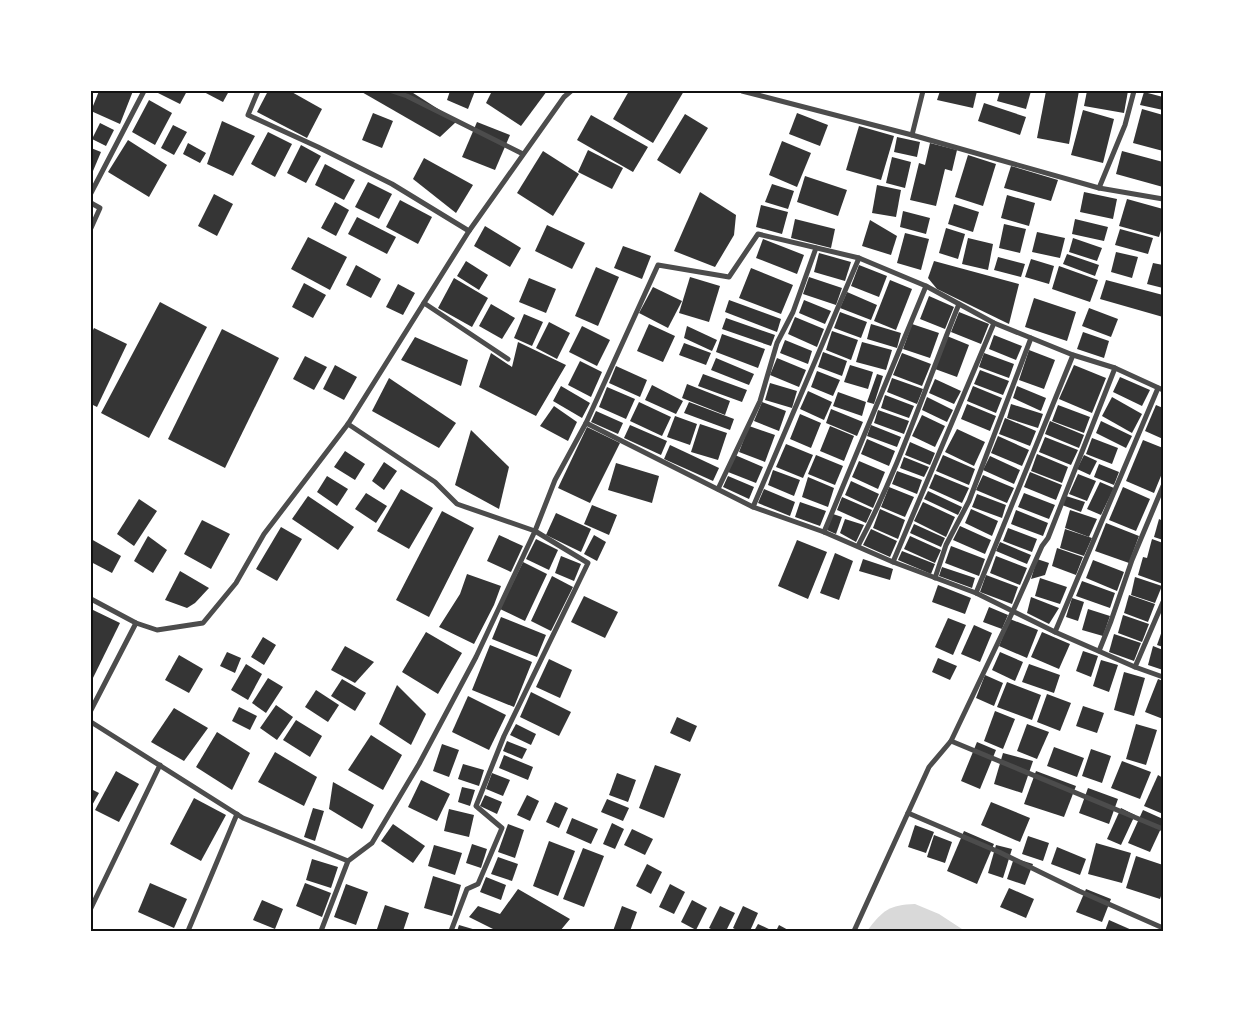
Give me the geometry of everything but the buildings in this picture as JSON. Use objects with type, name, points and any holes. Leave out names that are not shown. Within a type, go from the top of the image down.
[{"type":"street","points":[[91,193],[144,91]]},
{"type":"street","points":[[258,91],[248,115],[392,184],[469,231]]},
{"type":"street","points":[[392,91],[407,96],[524,154]]},
{"type":"street","points":[[91,599],[136,623],[157,630],[203,623],[236,583],[264,534],[348,424],[469,231],[564,97],[571,91]]},
{"type":"street","points":[[742,91],[912,135],[1099,188],[1163,199]]},
{"type":"street","points":[[912,135],[923,91]]},
{"type":"street","points":[[1099,188],[1125,125],[1134,91]]},
{"type":"street","points":[[91,203],[100,208],[91,228]]},
{"type":"street","points":[[321,931],[348,861],[372,844],[419,764],[476,657],[535,531],[556,480],[586,423],[658,265],[729,277],[758,234],[859,258],[926,286],[994,323],[1073,355],[1115,368],[1160,389],[1055,632]]},
{"type":"street","points":[[718,489],[760,401],[777,343],[793,312],[816,248]]},
{"type":"street","points":[[753,507],[859,258]]},
{"type":"street","points":[[824,532],[926,286]]},
{"type":"street","points":[[424,303],[508,359]]},
{"type":"street","points":[[858,546],[872,519],[912,427],[959,304]]},
{"type":"street","points":[[893,562],[994,323]]},
{"type":"street","points":[[935,578],[946,545],[968,501],[1031,338]]},
{"type":"street","points":[[976,593],[1073,355]]},
{"type":"street","points":[[854,931],[929,767],[951,741],[1042,546],[1048,538],[1115,368]]},
{"type":"street","points":[[586,423],[753,507],[824,532],[893,562],[976,593],[1055,632],[1163,677]]},
{"type":"street","points":[[348,424],[435,482],[457,504],[535,531],[588,563],[504,736],[476,806],[502,828],[478,884],[467,889],[451,931]]},
{"type":"street","points":[[1099,651],[1112,621],[1132,560],[1163,486]]},
{"type":"street","points":[[1136,667],[1163,602]]},
{"type":"street","points":[[91,710],[136,623]]},
{"type":"street","points":[[91,722],[237,814],[348,861]]},
{"type":"street","points":[[951,741],[1163,829]]},
{"type":"street","points":[[91,908],[160,765]]},
{"type":"street","points":[[908,813],[1163,928]]},
{"type":"street","points":[[188,931],[237,814]]},
{"type":"shaded area","points":[[915,904],[939,914],[965,931],[867,931],[882,913],[887,910],[893,907]]}]
